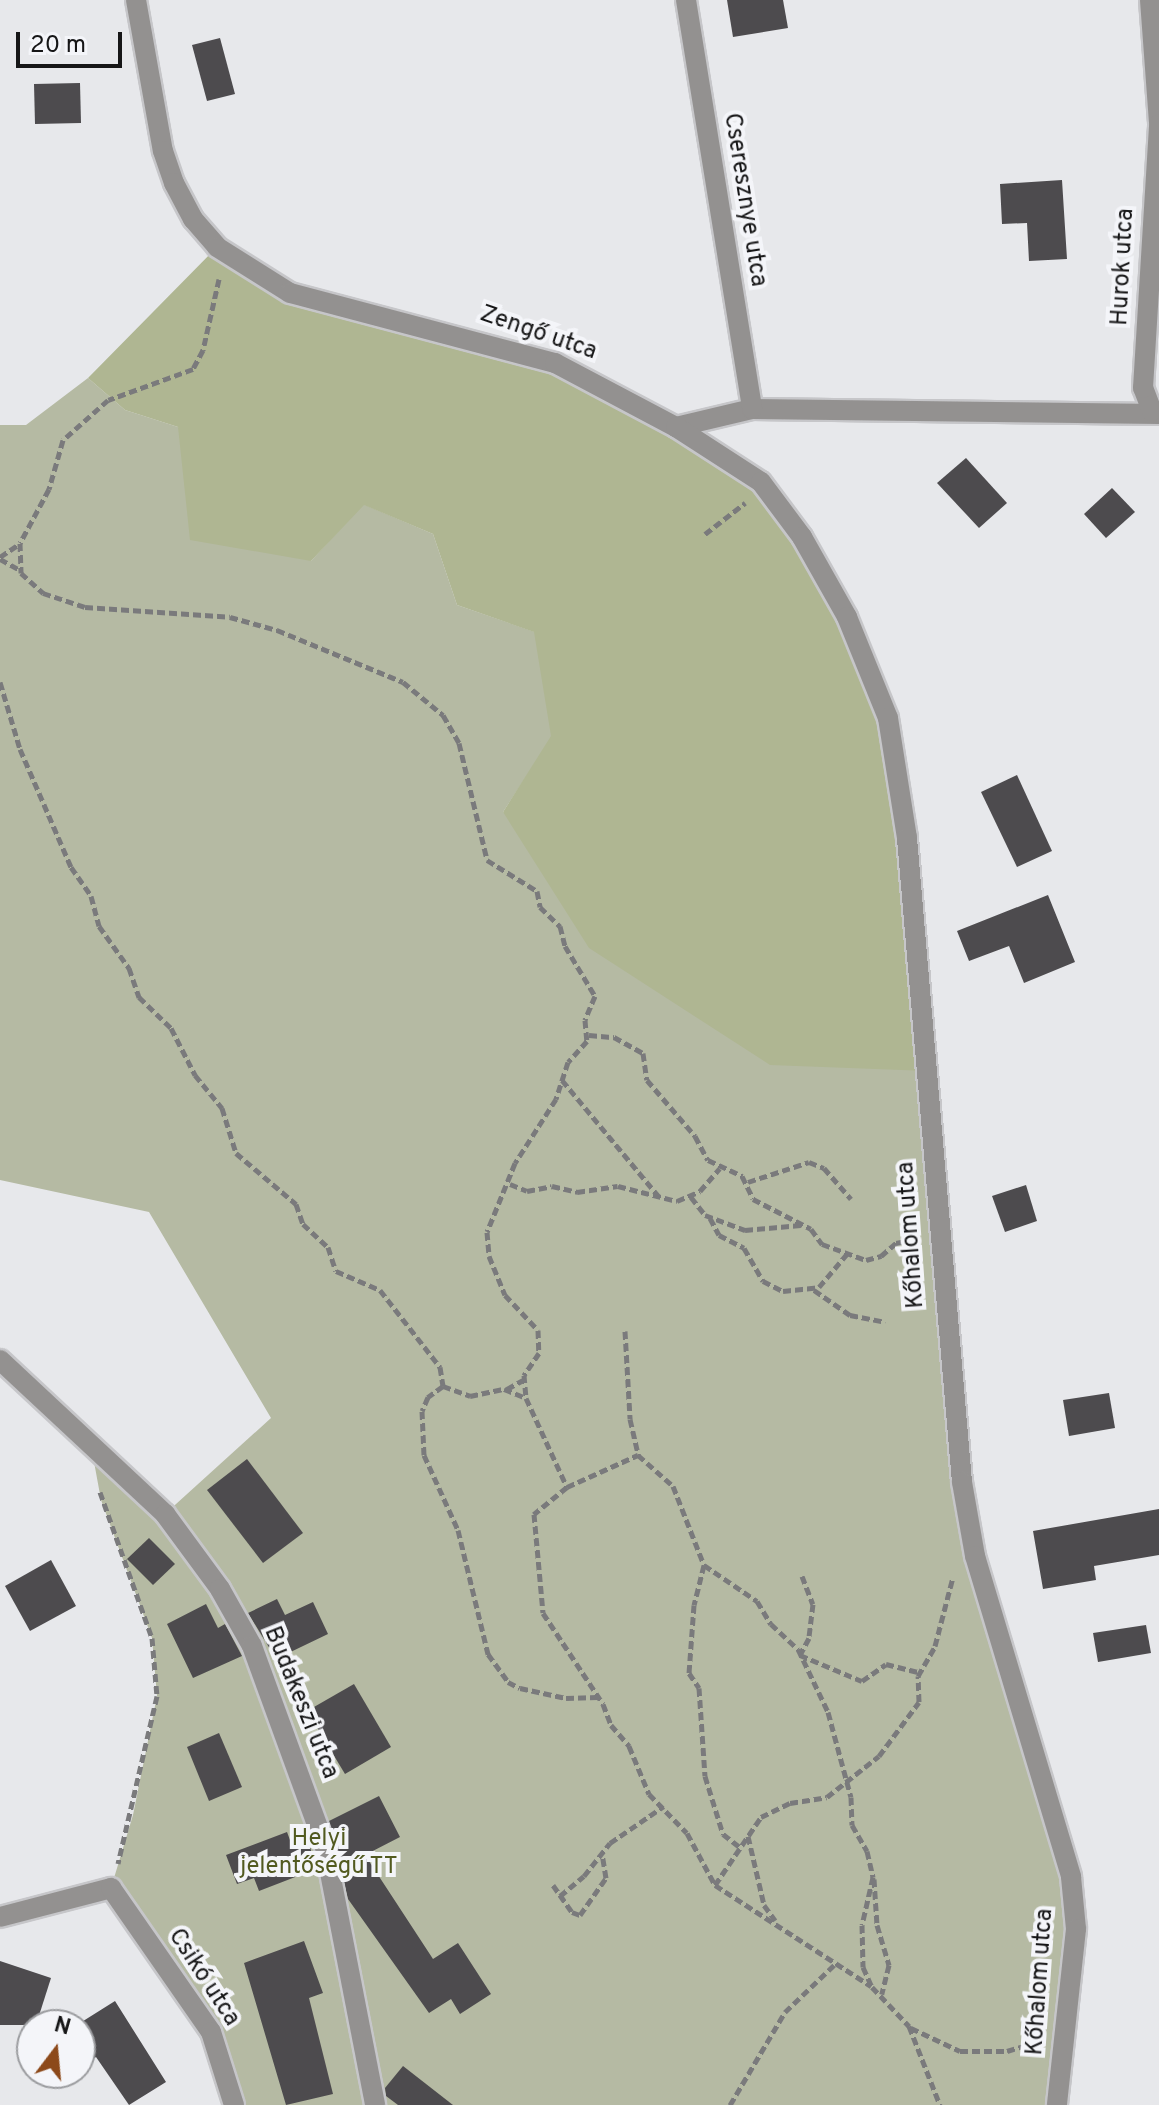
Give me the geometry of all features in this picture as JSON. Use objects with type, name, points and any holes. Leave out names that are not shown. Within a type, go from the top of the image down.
[{"type":"street","name":"Zengő utca","points":[[136,0],[163,151],[193,219],[217,247],[290,293],[454,333],[586,375],[676,427]]},
{"type":"street","name":"Cseresznye utca","points":[[686,0],[752,409]]},
{"type":"street","name":"Hurok utca","points":[[1150,0],[1159,123],[1143,388],[1155,412]]},
{"type":"street","points":[[676,427],[752,409],[1155,412]]},
{"type":"street","name":"Kőhalom utca","points":[[676,427],[761,482],[829,579],[888,718],[907,838],[950,1391],[975,1556],[1071,1877],[1076,1929],[1057,2105]]},
{"type":"street","name":"Budakeszi utca","points":[[0,1360],[165,1514],[220,1589],[252,1646],[325,1847],[375,2105]]},
{"type":"street","points":[[0,1917],[111,1888]]},
{"type":"street","name":"Csikó utca","points":[[111,1888],[211,2032],[234,2105]]},
{"type":"path","points":[[217,247],[219,290],[197,363],[187,373],[108,400],[81,419],[63,440],[49,489],[20,543],[0,558],[43,593],[85,607],[230,617],[277,630],[403,682],[433,702],[459,743],[487,860],[539,894],[540,907],[560,926],[565,946],[592,986],[595,1000],[585,1020],[589,1035],[561,1080],[556,1099],[517,1158],[510,1184],[486,1239],[499,1285],[540,1334],[539,1353],[523,1380],[507,1389],[474,1397],[443,1386]]},
{"type":"path","points":[[705,534],[744,504],[761,482]]},
{"type":"path","points":[[20,543],[21,573]]},
{"type":"path","points":[[0,682],[20,749],[71,867],[93,899],[99,926],[131,971],[139,997],[171,1028],[195,1075],[222,1108],[236,1153],[296,1204],[303,1224],[324,1241],[340,1274],[380,1290],[437,1363],[443,1386]]},
{"type":"path","points":[[589,1035],[614,1037],[645,1055],[647,1080],[695,1136],[708,1160],[720,1168],[748,1182],[809,1162],[824,1168],[851,1199]]},
{"type":"path","points":[[561,1080],[660,1198]]},
{"type":"path","points":[[510,1184],[527,1191],[552,1186],[577,1192],[618,1186],[660,1198],[691,1197],[720,1168]]},
{"type":"path","points":[[748,1182],[753,1199],[802,1225],[822,1244],[847,1254],[872,1259],[896,1243],[937,1237]]},
{"type":"path","points":[[691,1197],[710,1218],[719,1235],[744,1248],[768,1286],[791,1293],[814,1290],[832,1278],[847,1254]]},
{"type":"path","points":[[710,1218],[755,1231],[802,1225]]},
{"type":"path","points":[[814,1290],[850,1315],[885,1322]]},
{"type":"path","points":[[625,1331],[630,1419],[638,1455],[673,1486],[704,1565],[757,1601],[800,1655],[828,1712],[847,1783],[852,1825],[867,1851],[873,1877],[876,1919],[889,1965],[882,1994]]},
{"type":"path","points":[[523,1380],[526,1398],[567,1487]]},
{"type":"path","points":[[443,1386],[428,1397],[422,1411],[424,1455],[458,1530],[488,1654],[508,1682],[520,1688],[552,1697],[598,1697]]},
{"type":"path","points":[[507,1389],[526,1398]]},
{"type":"path","points":[[638,1455],[567,1487],[534,1514],[543,1613],[598,1697],[611,1725],[634,1755],[649,1794],[687,1833],[715,1885],[882,1994],[909,2026],[940,2105]]},
{"type":"path","points":[[99,1485],[123,1568],[152,1638],[157,1696],[133,1815],[111,1888]]},
{"type":"path","points":[[715,1885],[769,1811],[827,1797],[879,1756],[917,1706],[919,1672],[935,1646],[953,1576],[975,1556]]},
{"type":"path","points":[[704,1565],[694,1605],[689,1673],[699,1688],[705,1776],[723,1834],[742,1849]]},
{"type":"path","points":[[800,1655],[809,1638],[813,1604],[802,1576]]},
{"type":"path","points":[[800,1655],[862,1681],[886,1664],[919,1672]]},
{"type":"path","points":[[560,1896],[602,1852],[664,1806]]},
{"type":"path","points":[[748,1836],[764,1905],[778,1924]]},
{"type":"path","points":[[553,1885],[572,1912],[583,1913],[606,1878],[602,1852]]},
{"type":"path","points":[[872,1987],[861,1943],[873,1877]]},
{"type":"path","points":[[730,2105],[785,2012],[834,1965]]},
{"type":"path","points":[[909,2026],[960,2051],[1062,2044]]},
{"type":"green space","points":[[217,247],[252,273],[555,363],[724,456],[802,537],[888,718],[928,1071],[770,1065],[589,948],[503,812],[551,736],[534,632],[457,605],[433,534],[364,505],[311,561],[190,540],[178,427],[125,410],[88,378]]},
{"type":"green space","name":"Helyi jelentőségű TT","points":[[88,378],[125,410],[178,427],[311,561],[363,504],[433,534],[457,605],[535,632],[552,737],[503,812],[928,1071],[962,1482],[1071,1877],[1057,2105],[234,2105],[211,2032],[111,1888],[133,1815],[157,1696],[152,1638],[101,1500],[90,1440],[165,1514],[271,1418],[149,1212],[0,1180],[0,425],[26,425]]},
{"type":"building","points":[[727,0],[783,0],[788,28],[733,37]]},
{"type":"building","points":[[220,38],[235,94],[207,101],[192,45]]},
{"type":"building","points":[[80,83],[81,123],[35,124],[34,84]]},
{"type":"building","points":[[1062,180],[1067,259],[1029,261],[1027,223],[1002,224],[1000,184]]},
{"type":"building","points":[[966,458],[1007,503],[979,528],[937,483]]},
{"type":"building","points":[[1112,488],[1135,512],[1106,538],[1084,514]]},
{"type":"building","points":[[1017,775],[1052,851],[1017,867],[981,792]]},
{"type":"building","points":[[1048,895],[1075,962],[1024,983],[1009,946],[969,961],[957,931]]},
{"type":"building","points":[[1026,1185],[1037,1221],[1005,1232],[992,1196]]},
{"type":"building","points":[[1109,1393],[1115,1428],[1069,1436],[1063,1400]]},
{"type":"building","points":[[247,1459],[303,1533],[263,1563],[207,1490]]},
{"type":"building","points":[[1159,1509],[1159,1555],[1094,1566],[1096,1580],[1043,1589],[1033,1531]]},
{"type":"building","points":[[149,1538],[175,1564],[153,1585],[127,1559]]},
{"type":"building","points":[[51,1560],[76,1606],[30,1631],[5,1586]]},
{"type":"building","points":[[277,1599],[285,1615],[313,1602],[328,1634],[276,1659],[248,1613]]},
{"type":"building","points":[[206,1604],[218,1628],[225,1624],[242,1656],[193,1678],[167,1624]]},
{"type":"building","points":[[1146,1625],[1151,1653],[1098,1662],[1093,1633]]},
{"type":"building","points":[[354,1684],[391,1747],[345,1774],[307,1711]]},
{"type":"building","points":[[219,1733],[242,1787],[209,1801],[187,1747]]},
{"type":"building","points":[[379,1796],[400,1837],[365,1855],[433,1959],[458,1943],[491,1994],[460,2014],[451,1999],[429,2013],[348,1899],[329,1821]]},
{"type":"building","points":[[287,1832],[290,1840],[306,1832],[316,1869],[259,1891],[254,1878],[237,1884],[226,1855]]},
{"type":"building","points":[[304,1941],[323,1993],[309,1998],[333,2094],[286,2105],[244,1963]]},
{"type":"building","points":[[0,1961],[51,1978],[41,2009],[16,2009],[16,2025],[0,2025]]},
{"type":"building","points":[[115,2001],[166,2082],[129,2105],[96,2057],[96,2013]]},
{"type":"building","points":[[403,2066],[453,2105],[398,2105],[386,2096],[385,2088]]}]
